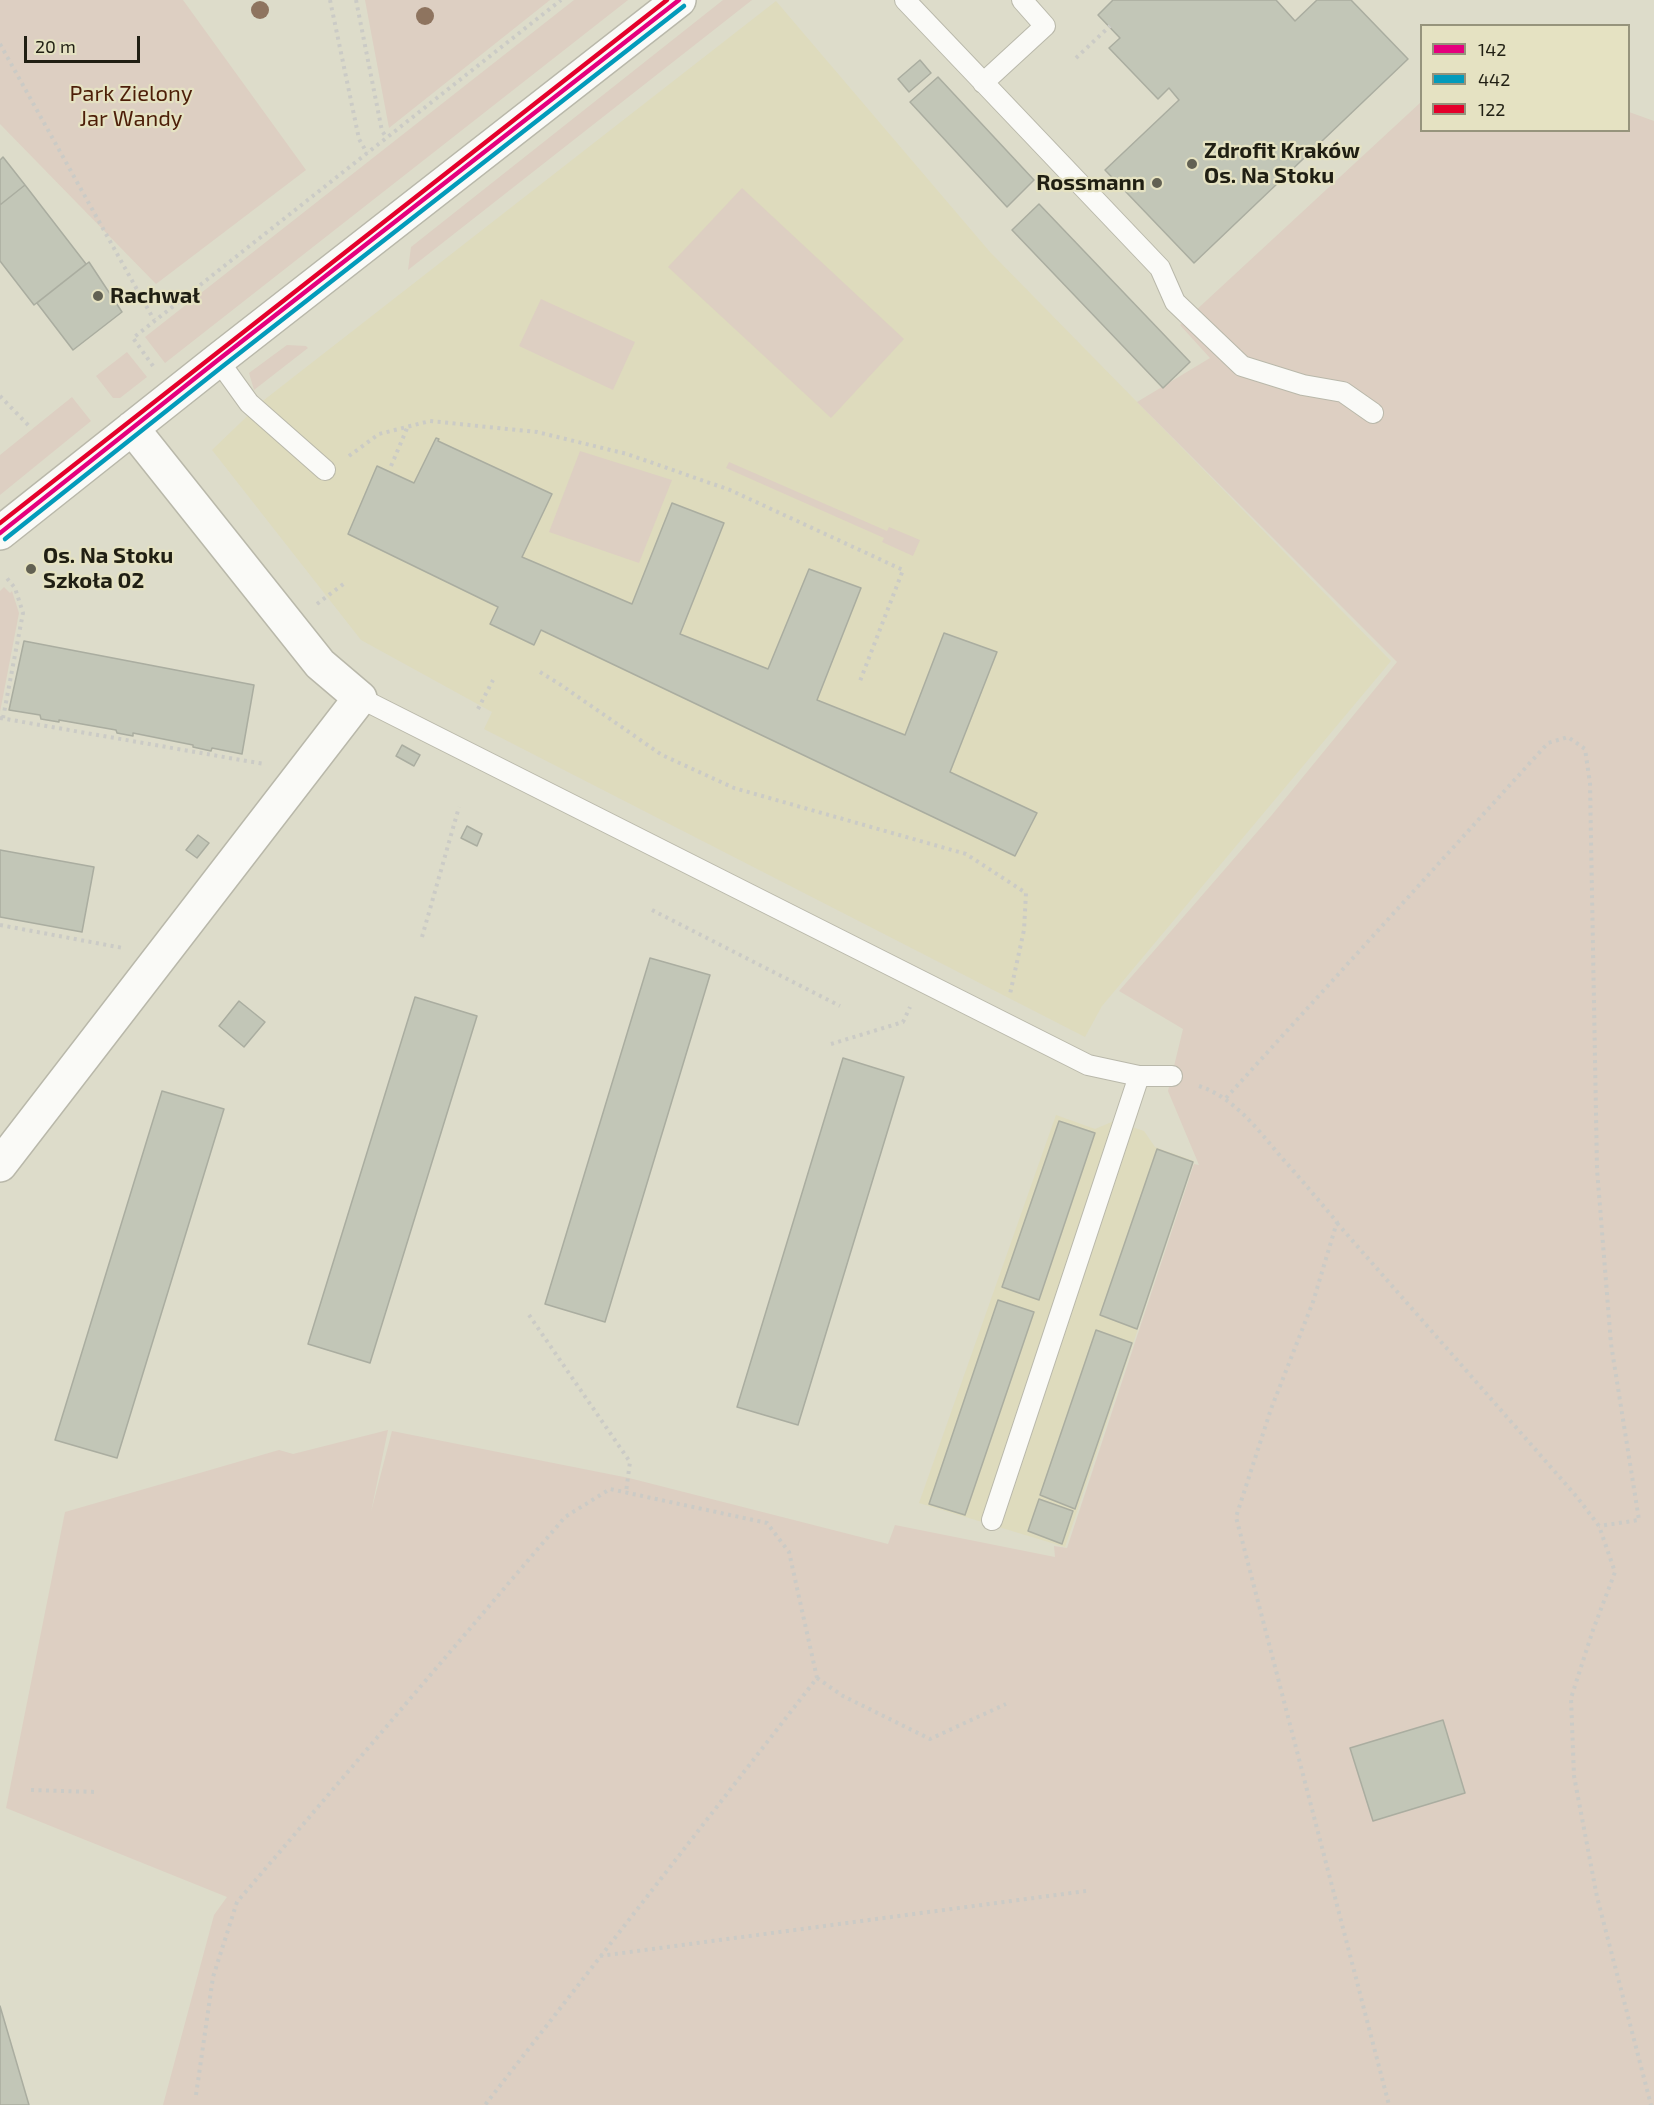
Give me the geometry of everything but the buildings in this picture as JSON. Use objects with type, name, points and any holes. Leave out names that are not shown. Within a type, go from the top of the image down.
[{"type":"street","points":[[0,533],[679,0]]},
{"type":"street","points":[[0,1165],[360,698],[320,664],[132,428]]},
{"type":"lane","points":[[905,0],[1160,268],[1175,302],[1242,366],[1303,385],[1343,392],[1373,413]]},
{"type":"lane","points":[[983,82],[1045,26],[1022,0]]},
{"type":"lane","points":[[218,360],[249,403],[325,470]]},
{"type":"lane","points":[[360,698],[1088,1065],[1139,1076],[1172,1076]]},
{"type":"lane","points":[[992,1520],[1139,1076]]},
{"type":"path","points":[[330,0],[359,139],[367,153]]},
{"type":"path","points":[[356,0],[382,131],[387,138]]},
{"type":"path","points":[[159,374],[133,338],[561,0]]},
{"type":"path","points":[[1076,58],[1110,26]]},
{"type":"path","points":[[0,44],[154,320]]},
{"type":"path","points":[[0,396],[29,426]]},
{"type":"path","points":[[325,470],[355,453],[379,434],[430,421],[537,432],[627,454],[730,490],[903,570],[860,681]]},
{"type":"path","points":[[391,466],[408,426]]},
{"type":"path","points":[[5,576],[15,588],[23,613],[1,718],[268,765]]},
{"type":"path","points":[[316,604],[346,582]]},
{"type":"path","points":[[540,672],[662,755],[734,788],[966,854],[1026,893],[1024,930],[1004,1024]]},
{"type":"path","points":[[478,709],[493,680]]},
{"type":"path","points":[[1226,1098],[1548,743],[1568,737],[1585,749],[1590,783],[1598,1169],[1611,1344],[1639,1520],[1599,1526]]},
{"type":"path","points":[[422,937],[459,807]]},
{"type":"path","points":[[652,910],[840,1006]]},
{"type":"path","points":[[0,925],[123,948]]},
{"type":"path","points":[[831,1044],[903,1022],[912,1003]]},
{"type":"path","points":[[1172,1076],[1212,1090],[1226,1098],[1252,1122],[1577,1497],[1599,1526],[1615,1572],[1571,1698],[1574,1776],[1597,1898],[1651,2105]]},
{"type":"path","points":[[1337,1222],[1313,1302],[1271,1409],[1236,1517],[1389,2105]]},
{"type":"path","points":[[529,1316],[630,1462],[626,1492]]},
{"type":"path","points":[[196,2095],[213,1977],[237,1902],[565,1517],[610,1489],[767,1523],[789,1552],[817,1678],[843,1696],[930,1739],[1006,1704]]},
{"type":"path","points":[[484,2105],[817,1678]]},
{"type":"path","points":[[31,1790],[96,1792]]},
{"type":"path","points":[[599,1956],[1086,1891]]},
{"type":"shaded area","points":[[776,1],[990,252],[1391,661],[1102,1006],[1085,1037],[484,729],[492,712],[361,640],[212,450],[264,400]]},
{"type":"shaded area","points":[[1056,1115],[1095,1129],[1114,1121],[1144,1131],[1155,1147],[1194,1161],[1065,1547],[919,1503]]},
{"type":"green space","name":"Park Zielony Jar Wandy","points":[[0,0],[183,0],[306,170],[156,284],[0,124]]},
{"type":"green space","points":[[365,0],[550,0],[389,128]]},
{"type":"green space","points":[[574,0],[628,0],[165,363],[145,337]]},
{"type":"green space","points":[[723,0],[752,0],[408,270],[411,247]]},
{"type":"green space","points":[[1420,103],[1420,132],[1630,132],[1630,112],[1654,121],[1654,2105],[163,2105],[214,1915],[227,1897],[6,1808],[65,1512],[279,1450],[293,1454],[388,1430],[371,1512],[392,1431],[629,1478],[888,1544],[895,1525],[1055,1557],[1054,1546],[1067,1548],[1194,1164],[1199,1165],[1168,1091],[1183,1029],[1119,991],[1271,816],[1397,662],[1137,402],[1210,358],[1180,325]]},
{"type":"green space","points":[[742,188],[904,339],[831,418],[668,267]]},
{"type":"green space","points":[[541,299],[635,342],[613,390],[519,346]]},
{"type":"green space","points":[[287,345],[308,348],[254,390],[249,373]]},
{"type":"green space","points":[[127,352],[147,377],[120,398],[113,398],[96,376]]},
{"type":"green space","points":[[72,397],[91,421],[0,495],[0,455]]},
{"type":"green space","points":[[580,451],[672,480],[639,563],[549,532]]},
{"type":"green space","points":[[729,462],[887,531],[889,527],[920,540],[913,556],[882,542],[884,538],[726,468]]},
{"type":"green space","points":[[4,587],[10,593],[12,591],[19,613],[0,712],[0,591]]},
{"type":"transit line","name":"122","points":[[0,523],[667,0]]},
{"type":"transit line","name":"142","points":[[0,533],[679,0]]},
{"type":"transit line","name":"442","points":[[5,539],[684,6]]},
{"type":"place","name":"Zdrofit Kraków Os. Na Stoku","points":[[1192,164]]},
{"type":"place","name":"Rossmann","points":[[1157,183]]},
{"type":"place","name":"Rachwał","points":[[98,296]]},
{"type":"place","name":"Os. Na Stoku Szkoła 02","points":[[31,569]]}]
